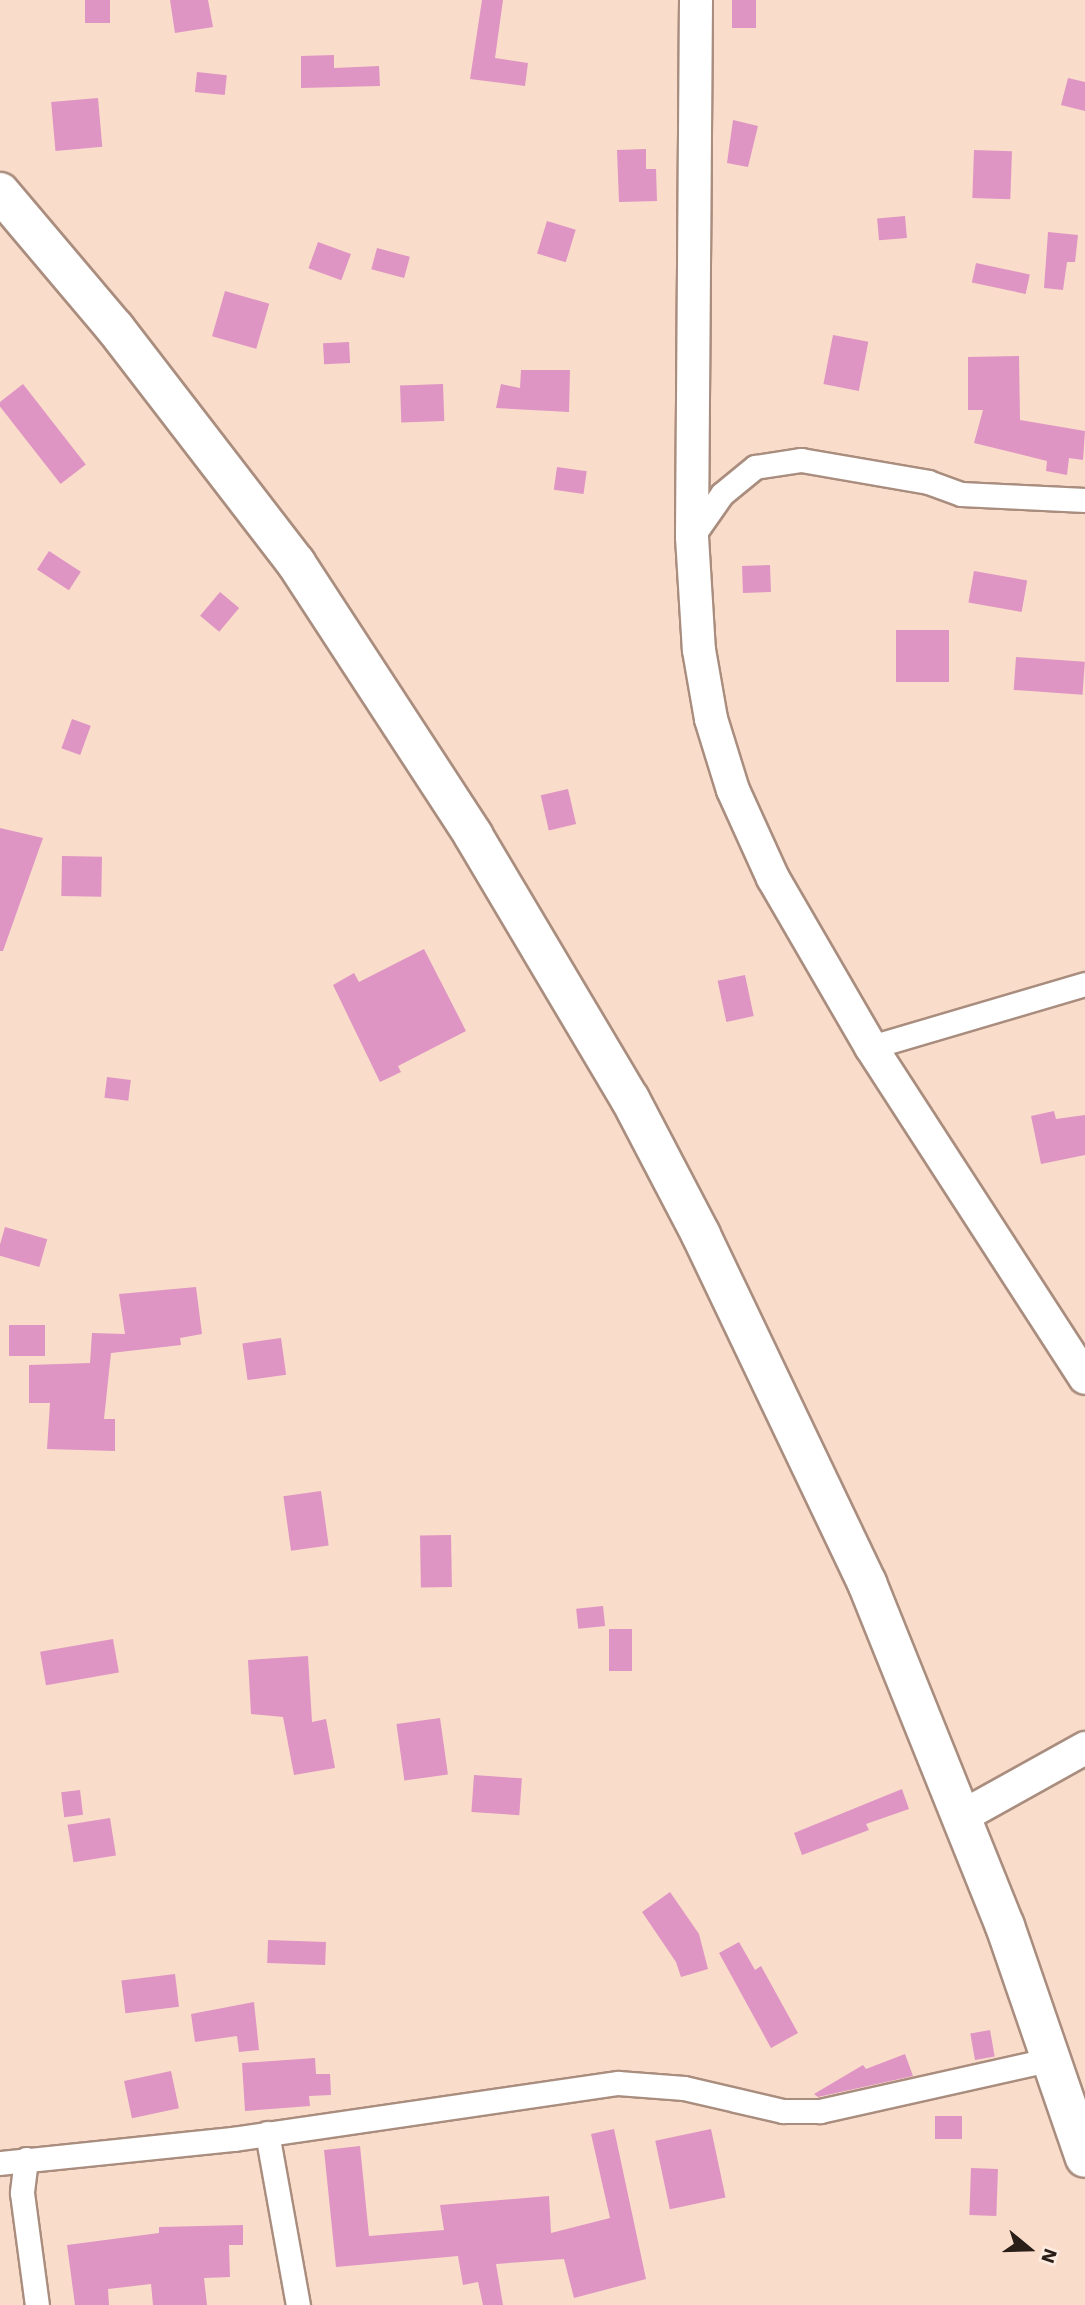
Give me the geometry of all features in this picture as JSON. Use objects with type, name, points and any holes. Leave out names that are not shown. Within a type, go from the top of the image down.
[{"type":"highway","points":[[0,192],[115,328],[296,564],[547,954],[649,1136],[791,1420],[867,1583],[963,1816],[1052,2059],[1085,2158]]},
{"type":"main road","points":[[696,0],[692,537],[699,650],[711,719],[733,790],[773,878],[871,1047],[1085,1378]]},
{"type":"main road","points":[[963,1816],[1085,1748]]},
{"type":"street","points":[[692,537],[722,494],[755,467],[801,460],[928,482],[961,494],[1085,500]]},
{"type":"street","points":[[871,1047],[1085,984]]},
{"type":"street","points":[[0,2163],[268,2133],[618,2083],[684,2088],[783,2111],[820,2111],[1052,2059]]},
{"type":"street","points":[[268,2133],[299,2305]]},
{"type":"street","points":[[26,2159],[22,2193],[37,2305]]},
{"type":"building","points":[[85,0],[110,0],[110,23],[85,23]]},
{"type":"building","points":[[170,0],[208,0],[213,27],[175,33]]},
{"type":"building","points":[[482,0],[503,0],[495,58],[528,63],[525,86],[470,79]]},
{"type":"building","points":[[732,0],[756,0],[756,28],[732,28]]},
{"type":"building","points":[[334,55],[334,68],[379,66],[380,86],[301,88],[301,56]]},
{"type":"building","points":[[197,72],[227,75],[225,95],[195,92]]},
{"type":"building","points":[[1068,78],[1085,82],[1085,111],[1061,105]]},
{"type":"building","points":[[98,98],[102,147],[55,151],[51,102]]},
{"type":"building","points":[[733,120],[758,126],[748,167],[727,163]]},
{"type":"building","points":[[646,149],[646,169],[656,169],[657,201],[619,202],[617,150]]},
{"type":"building","points":[[974,150],[1012,151],[1010,199],[972,198]]},
{"type":"building","points":[[905,216],[907,238],[879,240],[877,218]]},
{"type":"building","points":[[547,221],[576,230],[566,262],[537,254]]},
{"type":"building","points":[[1048,232],[1078,235],[1075,262],[1067,262],[1063,290],[1044,288]]},
{"type":"building","points":[[318,242],[351,254],[341,280],[308,268]]},
{"type":"building","points":[[377,248],[410,257],[404,278],[371,269]]},
{"type":"building","points":[[976,263],[1030,274],[1026,294],[972,283]]},
{"type":"building","points":[[225,291],[269,304],[256,349],[212,336]]},
{"type":"building","points":[[833,335],[868,342],[859,391],[823,384]]},
{"type":"building","points":[[349,342],[350,363],[324,364],[323,343]]},
{"type":"building","points":[[1019,356],[1020,420],[1085,431],[1083,460],[1069,458],[1067,475],[1046,471],[1047,461],[974,443],[983,410],[968,410],[968,357]]},
{"type":"building","points":[[521,370],[570,370],[569,412],[496,408],[501,384],[520,388]]},
{"type":"building","points":[[23,384],[86,464],[61,484],[0,407],[0,402]]},
{"type":"building","points":[[443,384],[444,421],[401,422],[400,386]]},
{"type":"building","points":[[557,467],[587,471],[584,494],[554,490]]},
{"type":"building","points":[[49,551],[81,572],[69,590],[37,569]]},
{"type":"building","points":[[770,565],[771,592],[743,593],[742,566]]},
{"type":"building","points":[[974,571],[1027,580],[1022,612],[968,603]]},
{"type":"building","points":[[220,592],[239,608],[219,632],[200,616]]},
{"type":"building","points":[[896,630],[949,630],[949,682],[896,682]]},
{"type":"building","points":[[1016,657],[1085,662],[1083,695],[1014,690]]},
{"type":"building","points":[[72,719],[91,726],[80,755],[61,748]]},
{"type":"building","points":[[568,789],[576,824],[549,830],[541,795]]},
{"type":"building","points":[[0,828],[43,838],[3,951],[0,951]]},
{"type":"building","points":[[62,856],[102,857],[101,897],[61,896]]},
{"type":"building","points":[[424,949],[466,1031],[398,1066],[401,1072],[380,1082],[333,985],[354,973],[359,982]]},
{"type":"building","points":[[745,975],[754,1016],[726,1022],[718,981]]},
{"type":"building","points":[[107,1077],[131,1080],[128,1101],[104,1098]]},
{"type":"building","points":[[1054,1111],[1056,1119],[1085,1115],[1085,1155],[1041,1164],[1031,1116]]},
{"type":"building","points":[[5,1227],[47,1239],[39,1267],[0,1256]]},
{"type":"building","points":[[196,1287],[202,1334],[180,1338],[181,1345],[111,1353],[104,1419],[115,1419],[115,1451],[47,1449],[50,1403],[29,1403],[29,1365],[90,1363],[92,1333],[125,1334],[119,1294]]},
{"type":"building","points":[[9,1325],[45,1325],[45,1356],[9,1356]]},
{"type":"building","points":[[281,1338],[286,1375],[248,1380],[242,1343]]},
{"type":"building","points":[[321,1491],[329,1545],[291,1551],[283,1496]]},
{"type":"building","points":[[451,1535],[452,1587],[421,1588],[420,1536]]},
{"type":"building","points":[[603,1606],[605,1626],[578,1629],[576,1609]]},
{"type":"building","points":[[609,1629],[632,1629],[632,1671],[609,1671]]},
{"type":"building","points":[[113,1639],[119,1672],[46,1685],[40,1652]]},
{"type":"building","points":[[308,1656],[312,1722],[326,1719],[335,1768],[294,1775],[283,1717],[251,1714],[248,1660]]},
{"type":"building","points":[[440,1718],[448,1774],[404,1781],[396,1724]]},
{"type":"building","points":[[474,1775],[522,1778],[519,1815],[471,1812]]},
{"type":"building","points":[[902,1789],[909,1809],[866,1824],[869,1830],[802,1855],[794,1833]]},
{"type":"building","points":[[80,1790],[83,1815],[64,1817],[61,1792]]},
{"type":"building","points":[[110,1818],[116,1856],[73,1862],[68,1825]]},
{"type":"building","points":[[670,1892],[699,1934],[708,1969],[681,1977],[676,1962],[642,1912]]},
{"type":"building","points":[[268,1940],[326,1942],[325,1965],[267,1963]]},
{"type":"building","points":[[739,1942],[755,1970],[761,1966],[798,2033],[771,2048],[719,1953]]},
{"type":"building","points":[[175,1974],[179,2007],[125,2013],[121,1981]]},
{"type":"building","points":[[254,2002],[259,2050],[239,2052],[237,2036],[195,2042],[191,2014]]},
{"type":"building","points":[[990,2030],[995,2057],[975,2060],[970,2033]]},
{"type":"building","points":[[905,2054],[913,2076],[818,2097],[814,2094],[863,2065],[866,2069]]},
{"type":"building","points":[[315,2058],[316,2074],[330,2074],[331,2095],[309,2096],[310,2106],[245,2111],[242,2063]]},
{"type":"building","points":[[171,2071],[179,2108],[132,2118],[124,2081]]},
{"type":"building","points":[[935,2116],[962,2116],[962,2139],[935,2139]]},
{"type":"building","points":[[614,2129],[646,2279],[574,2298],[564,2259],[496,2264],[503,2305],[483,2305],[478,2282],[463,2285],[458,2256],[336,2267],[324,2150],[360,2146],[369,2236],[444,2230],[440,2205],[549,2196],[551,2233],[610,2218],[591,2134]]},
{"type":"building","points":[[711,2129],[726,2197],[670,2209],[655,2141]]},
{"type":"building","points":[[971,2168],[998,2169],[996,2216],[969,2215]]},
{"type":"building","points":[[243,2225],[243,2245],[229,2245],[230,2277],[204,2278],[207,2305],[153,2305],[151,2284],[108,2289],[109,2305],[75,2305],[67,2245],[159,2233],[159,2227]]}]
